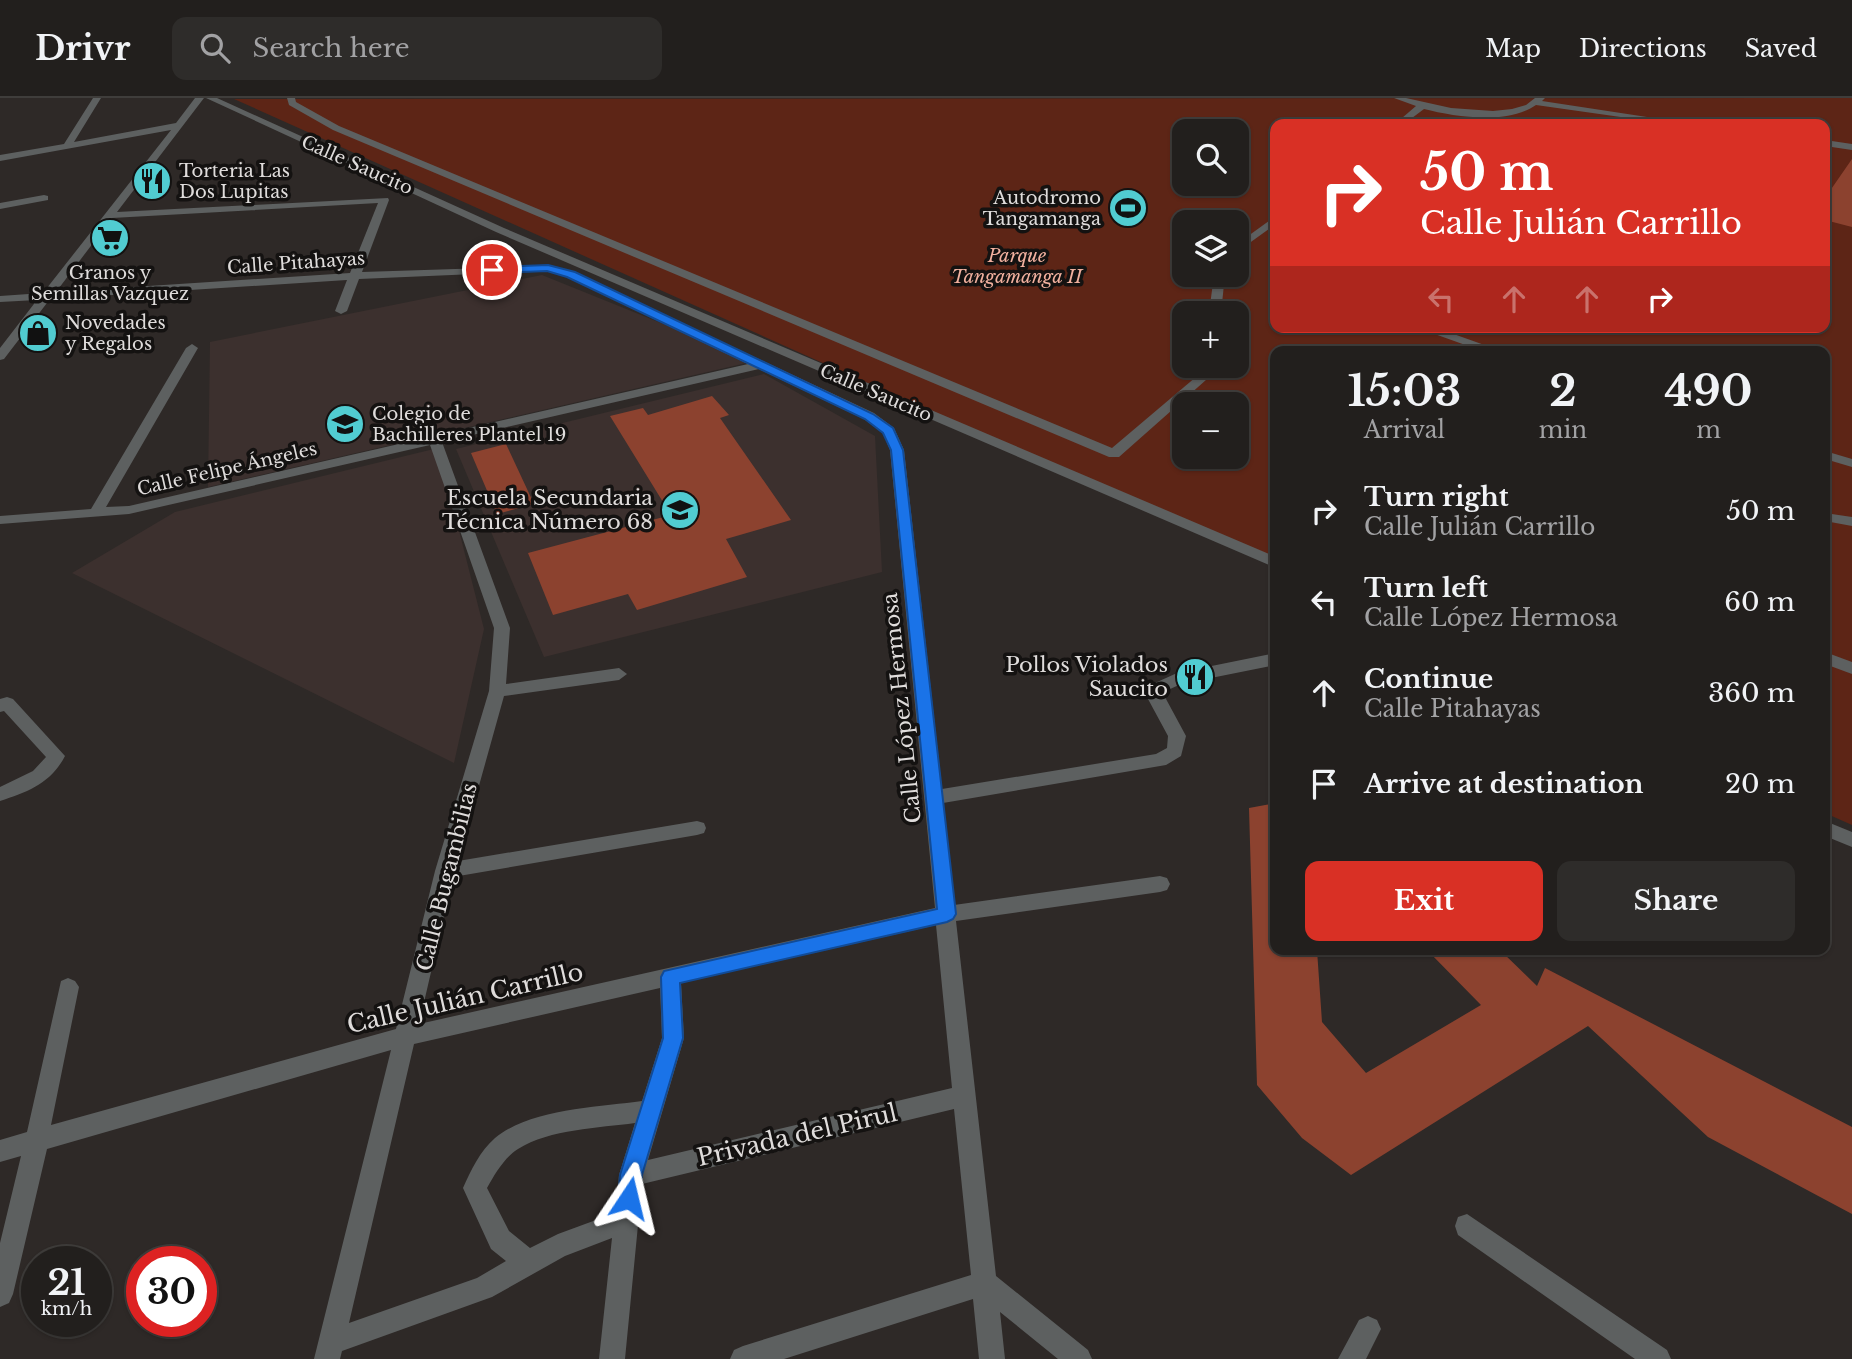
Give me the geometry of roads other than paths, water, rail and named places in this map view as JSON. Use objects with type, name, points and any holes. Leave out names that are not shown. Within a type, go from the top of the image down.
[{"type":"street","points":[[67,146],[97,98]]},
{"type":"street","points":[[0,356],[200,98]]},
{"type":"street","name":"Calle Saucito","points":[[210,98],[500,230],[784,354],[1270,560]]},
{"type":"street","points":[[291,98],[292,103],[336,128],[1114,454],[1202,378]]},
{"type":"street","points":[[1398,98],[1422,106],[1470,113],[1513,111],[1539,101],[1656,119]]},
{"type":"street","points":[[189,114],[209,107],[228,106]]},
{"type":"street","points":[[1405,119],[1422,106]]},
{"type":"street","points":[[0,158],[181,125]]},
{"type":"street","points":[[1830,144],[1852,147]]},
{"type":"street","points":[[0,206],[44,198]]},
{"type":"street","points":[[110,215],[384,200],[341,311]]},
{"type":"street","points":[[1249,240],[1270,224]]},
{"type":"street","name":"Calle Pitahayas","points":[[0,299],[354,276],[548,268]]},
{"type":"street","name":"Calle López Hermosa","points":[[548,268],[571,275],[869,416],[888,431],[897,450],[992,1359]]},
{"type":"street","points":[[1439,333],[1480,346]]},
{"type":"street","points":[[95,514],[192,348]]},
{"type":"street","name":"Calle Felipe Ángeles","points":[[0,520],[129,510],[191,497],[762,364],[784,354]]},
{"type":"street","name":"Calle Bugambilias","points":[[330,1350],[445,871],[497,691],[502,628],[435,441]]},
{"type":"street","points":[[1830,456],[1852,463]]},
{"type":"street","points":[[1830,517],[1852,522]]},
{"type":"street","points":[[935,797],[1160,760],[1175,751],[1177,736],[1157,699],[1161,687],[1177,679],[1270,660]]},
{"type":"street","points":[[1830,660],[1852,668]]},
{"type":"street","points":[[497,691],[619,674]]},
{"type":"street","points":[[0,706],[7,703],[56,757],[51,768],[32,781],[0,794]]},
{"type":"street","points":[[445,871],[697,828]]},
{"type":"street","points":[[1830,830],[1852,840]]},
{"type":"street","name":"Calle Julián Carrillo","points":[[0,1151],[407,1036],[947,914],[1160,884]]},
{"type":"street","points":[[612,1359],[631,1175],[673,1038],[670,977]]},
{"type":"street","points":[[0,1294],[37,1140],[68,987]]},
{"type":"street","name":"Privada del Pirul","points":[[631,1175],[963,1096]]},
{"type":"street","points":[[528,1263],[500,1240],[475,1188],[486,1165],[510,1141],[556,1125],[652,1110]]},
{"type":"street","points":[[330,1350],[483,1288],[558,1246],[626,1221]]},
{"type":"street","points":[[1467,1226],[1658,1359]]},
{"type":"street","points":[[743,1359],[984,1283],[1079,1359]]},
{"type":"street","points":[[1351,1359],[1368,1329]]},
{"type":"place","name":"Torteria Las Dos Lupitas","points":[[152,181]]},
{"type":"place","name":"Autodromo Tangamanga","points":[[1128,208]]},
{"type":"place","name":"Granos y Semillas Vazquez","points":[[110,238]]},
{"type":"place","name":"Novedades y Regalos","points":[[38,333]]},
{"type":"place","name":"Colegio de Bachilleres Plantel 19","points":[[345,424]]},
{"type":"place","name":"Escuela Secundaria Técnica Número 68","points":[[680,510]]},
{"type":"place","name":"Pollos Violados Saucito","points":[[1195,677]]},
{"type":"park label","name":"Parque Tangamanga II","points":[[1017,266]]}]
